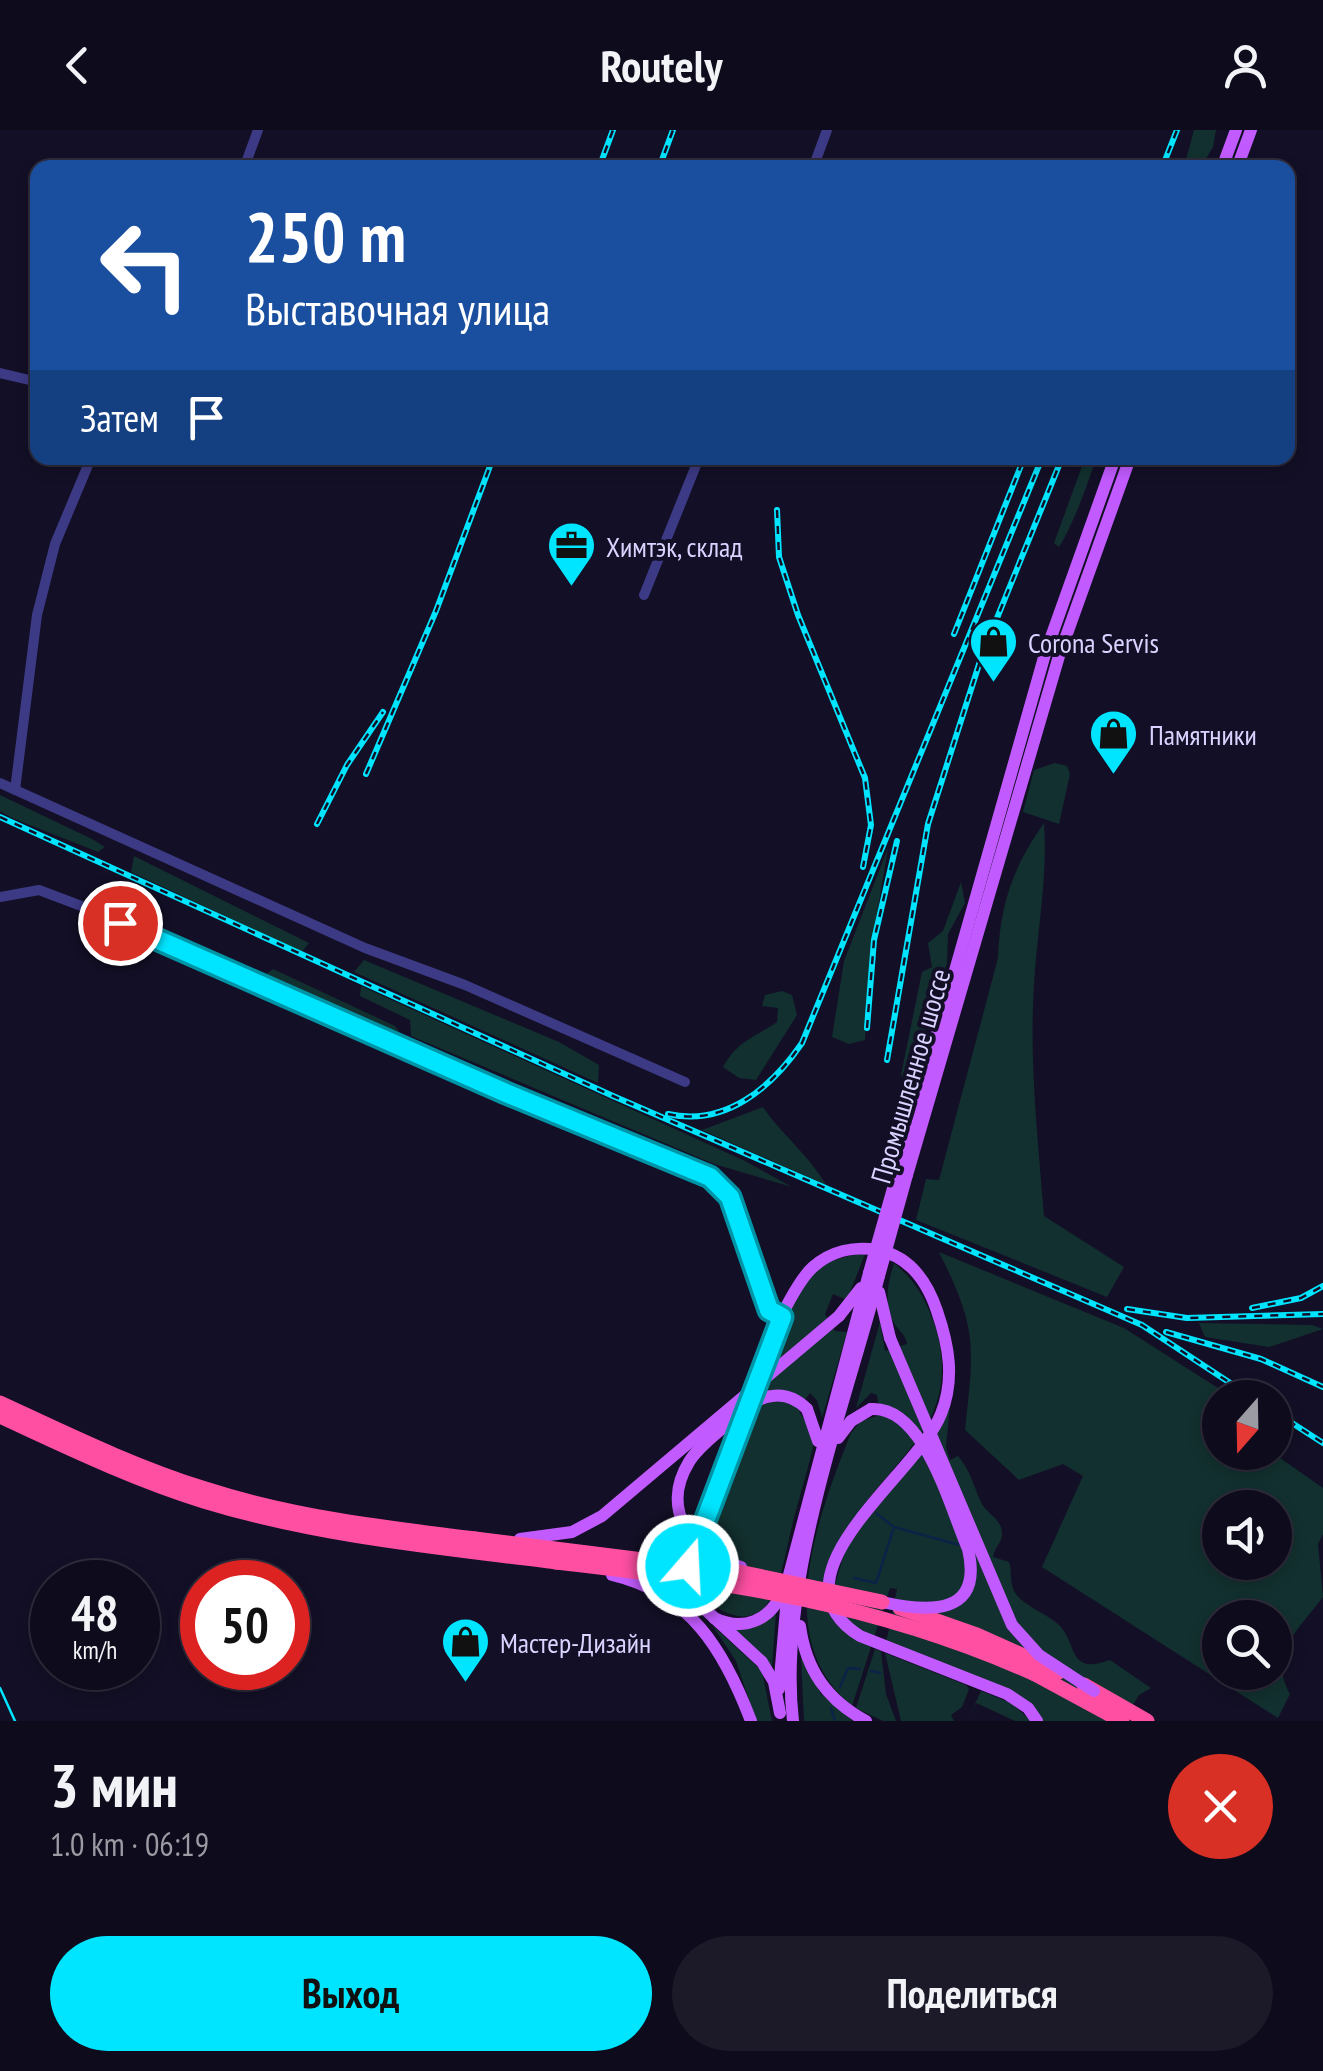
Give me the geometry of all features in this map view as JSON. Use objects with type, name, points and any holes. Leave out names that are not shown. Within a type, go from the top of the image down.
[{"type":"highway","points":[[0,1400],[158,1473],[290,1511],[475,1539],[790,1578],[882,1602],[977,1635],[1094,1691],[1144,1720]]},
{"type":"highway","points":[[0,1419],[128,1474],[216,1504],[322,1530],[738,1584],[868,1612],[1004,1660],[1122,1721]]},
{"type":"main road","points":[[1225,160],[1236,130]]},
{"type":"main road","points":[[1240,160],[1251,130]]},
{"type":"main road","name":"Промышленное шоссе","points":[[780,1717],[780,1646],[814,1468],[874,1274],[1024,749],[1062,602],[1112,465]]},
{"type":"main road","name":"Промышленное шоссе","points":[[1024,749],[1127,465]]},
{"type":"main road","points":[[780,1717],[774,1682],[762,1662],[706,1613],[690,1592],[688,1566],[782,1317],[812,1268],[832,1255],[854,1248],[898,1257],[928,1288],[949,1352],[945,1404],[931,1435],[841,1546],[830,1574],[829,1602],[842,1623],[860,1636],[1007,1694],[1028,1708],[1037,1721]]},
{"type":"main road","points":[[475,1539],[546,1539],[592,1523],[839,1316],[874,1274]]},
{"type":"main road","points":[[874,1274],[890,1338],[1012,1625],[1039,1655],[1094,1691]]},
{"type":"main road","name":"Промышленное шоссе","points":[[793,1721],[792,1656],[798,1599],[874,1274]]},
{"type":"main road","points":[[706,1613],[725,1623],[754,1622],[775,1606],[790,1578],[721,1561],[704,1552],[684,1528],[678,1496],[694,1454],[748,1405],[781,1396],[807,1409],[818,1432],[814,1468]]},
{"type":"main road","points":[[832,1449],[852,1421],[871,1409],[894,1412],[914,1430],[968,1549],[971,1570],[965,1592],[945,1607],[921,1610],[882,1602]]},
{"type":"main road","points":[[556,1562],[641,1583],[677,1603],[711,1637],[749,1716]]},
{"type":"main road","points":[[798,1599],[803,1646],[813,1672],[837,1702],[866,1721]]},
{"type":"street","points":[[247,160],[258,130]]},
{"type":"street","points":[[816,160],[828,130]]},
{"type":"street","points":[[0,374],[30,380]]},
{"type":"street","points":[[15,790],[36,615],[55,544],[88,465]]},
{"type":"street","points":[[644,595],[696,465]]},
{"type":"street","points":[[0,783],[366,948],[465,984],[685,1082]]},
{"type":"street","points":[[0,896],[39,890],[710,1177],[730,1197],[769,1310],[782,1317]]},
{"type":"green space","points":[[1194,130],[1216,130],[1205,160],[1186,160]]},
{"type":"green space","points":[[1082,465],[1093,465],[1069,528],[1059,547],[1054,543]]},
{"type":"green space","points":[[1055,763],[1067,766],[1070,774],[1059,824],[1023,812],[1034,770]]},
{"type":"green space","points":[[0,795],[105,847],[98,852],[12,818],[0,811]]},
{"type":"green space","points":[[1044,823],[1045,864],[1033,1043],[1044,1216],[1124,1267],[1107,1297],[916,1220],[926,1179],[939,1180],[998,958],[1010,887]]},
{"type":"green space","points":[[888,848],[870,956],[865,1040],[849,1044],[832,1037],[844,961]]},
{"type":"green space","points":[[134,856],[309,943],[302,952],[131,872]]},
{"type":"green space","points":[[961,882],[965,903],[948,934],[947,963],[909,1084],[901,1075],[922,972],[932,967],[928,943],[943,931]]},
{"type":"green space","points":[[364,960],[559,1042],[599,1065],[598,1083],[354,972]]},
{"type":"green space","points":[[273,969],[395,1026],[402,1036],[397,1039],[267,981],[266,974]]},
{"type":"green space","points":[[361,986],[745,1161],[792,1187],[714,1164],[411,1036],[410,1020],[360,996]]},
{"type":"green space","points":[[782,991],[792,995],[797,1015],[756,1080],[739,1078],[723,1067],[741,1045],[777,1022],[778,1008],[762,1006],[765,995]]},
{"type":"green space","points":[[763,1107],[812,1164],[826,1185],[702,1130]]},
{"type":"green space","points":[[939,1252],[1124,1328],[1205,1380],[1202,1380],[1202,1470],[1292,1470],[1292,1466],[1323,1488],[1323,1534],[1318,1544],[1323,1597],[1292,1638],[1292,1600],[1202,1600],[1202,1669],[1042,1567],[1083,1476],[1063,1464],[1019,1480],[965,1430],[971,1357],[961,1301]]},
{"type":"green space","points":[[865,1254],[847,1300],[833,1294],[825,1314],[835,1331],[847,1332],[822,1418],[817,1400],[810,1393],[798,1409],[815,1438],[777,1585],[758,1613],[743,1616],[724,1612],[699,1596],[694,1571],[726,1465],[762,1370],[796,1295],[809,1276],[835,1260]]},
{"type":"green space","points":[[894,1263],[914,1284],[932,1317],[941,1349],[941,1383],[931,1417],[843,1534],[827,1565],[824,1594],[837,1622],[871,1647],[852,1706],[827,1679],[813,1647],[807,1613],[808,1576],[826,1501],[851,1433],[861,1421],[880,1415],[877,1395],[871,1393],[856,1408],[880,1322],[885,1351],[907,1344],[889,1308],[888,1285]]},
{"type":"green space","points":[[1199,1323],[1312,1325],[1323,1329],[1269,1347],[1205,1337]]},
{"type":"green space","points":[[950,1405],[946,1447],[950,1460],[958,1456],[962,1461],[982,1505],[1000,1524],[1001,1538],[993,1557],[1009,1562],[1014,1592],[1060,1626],[1080,1661],[1097,1664],[1110,1660],[1151,1688],[1139,1695],[1123,1721],[1042,1721],[1032,1705],[886,1643],[897,1589],[890,1588],[874,1637],[849,1623],[835,1584],[846,1548]]},
{"type":"green space","points":[[776,1613],[772,1667],[733,1628]]},
{"type":"green space","points":[[712,1625],[762,1671],[772,1721],[756,1721],[736,1661]]},
{"type":"green space","points":[[875,1649],[881,1651],[886,1694],[896,1721],[883,1721],[856,1708]]},
{"type":"green space","points":[[885,1653],[966,1685],[969,1689],[962,1707],[951,1715],[954,1721],[901,1721]]},
{"type":"green space","points":[[801,1657],[821,1694],[853,1721],[804,1721]]},
{"type":"green space","points":[[1234,1690],[1288,1690],[1278,1718]]},
{"type":"green space","points":[[981,1691],[1011,1703],[1031,1721],[1015,1721],[976,1703],[968,1719]]},
{"type":"waterway","points":[[876,1513],[894,1527],[963,1546]]},
{"type":"waterway","points":[[854,1578],[876,1583],[893,1530]]},
{"type":"waterway","points":[[840,1687],[848,1668],[860,1669]]},
{"type":"waterway","points":[[871,1671],[880,1673]]},
{"type":"waterway","points":[[831,1708],[835,1721]]},
{"type":"tram line","points":[[0,1688],[15,1721]]},
{"type":"railway","points":[[602,160],[613,130]]},
{"type":"railway","points":[[662,160],[673,130]]},
{"type":"railway","points":[[1165,160],[1177,130]]},
{"type":"railway","points":[[366,774],[436,611],[490,465]]},
{"type":"railway","points":[[954,634],[1021,465]]},
{"type":"railway","points":[[668,1114],[709,1115],[746,1100],[777,1074],[802,1043],[1039,465]]},
{"type":"railway","points":[[887,1060],[928,824],[982,655],[1059,465]]},
{"type":"railway","points":[[777,510],[779,557],[798,615],[865,778],[871,825],[863,867]]},
{"type":"railway","points":[[317,824],[347,765],[383,712]]},
{"type":"railway","points":[[0,817],[613,1096],[1142,1325],[1226,1380]]},
{"type":"railway","points":[[867,1028],[874,940],[897,841]]},
{"type":"railway","points":[[1252,1308],[1301,1298],[1323,1286]]},
{"type":"railway","points":[[1127,1309],[1187,1318],[1323,1314]]},
{"type":"railway","points":[[1166,1332],[1261,1359],[1323,1387]]},
{"type":"railway","points":[[1292,1423],[1323,1443]]},
{"type":"place","name":"Химтэк, склад","points":[[571,588]]},
{"type":"place","name":"Corona Servis","points":[[993,684]]},
{"type":"place","name":"Памятники","points":[[1114,776]]},
{"type":"place","name":"Мастер-Дизайн","points":[[465,1684]]},
{"type":"route","points":[[120,923],[506,1093],[664,1155],[710,1177],[730,1197],[769,1310],[782,1317],[761,1364],[688,1566]]}]
